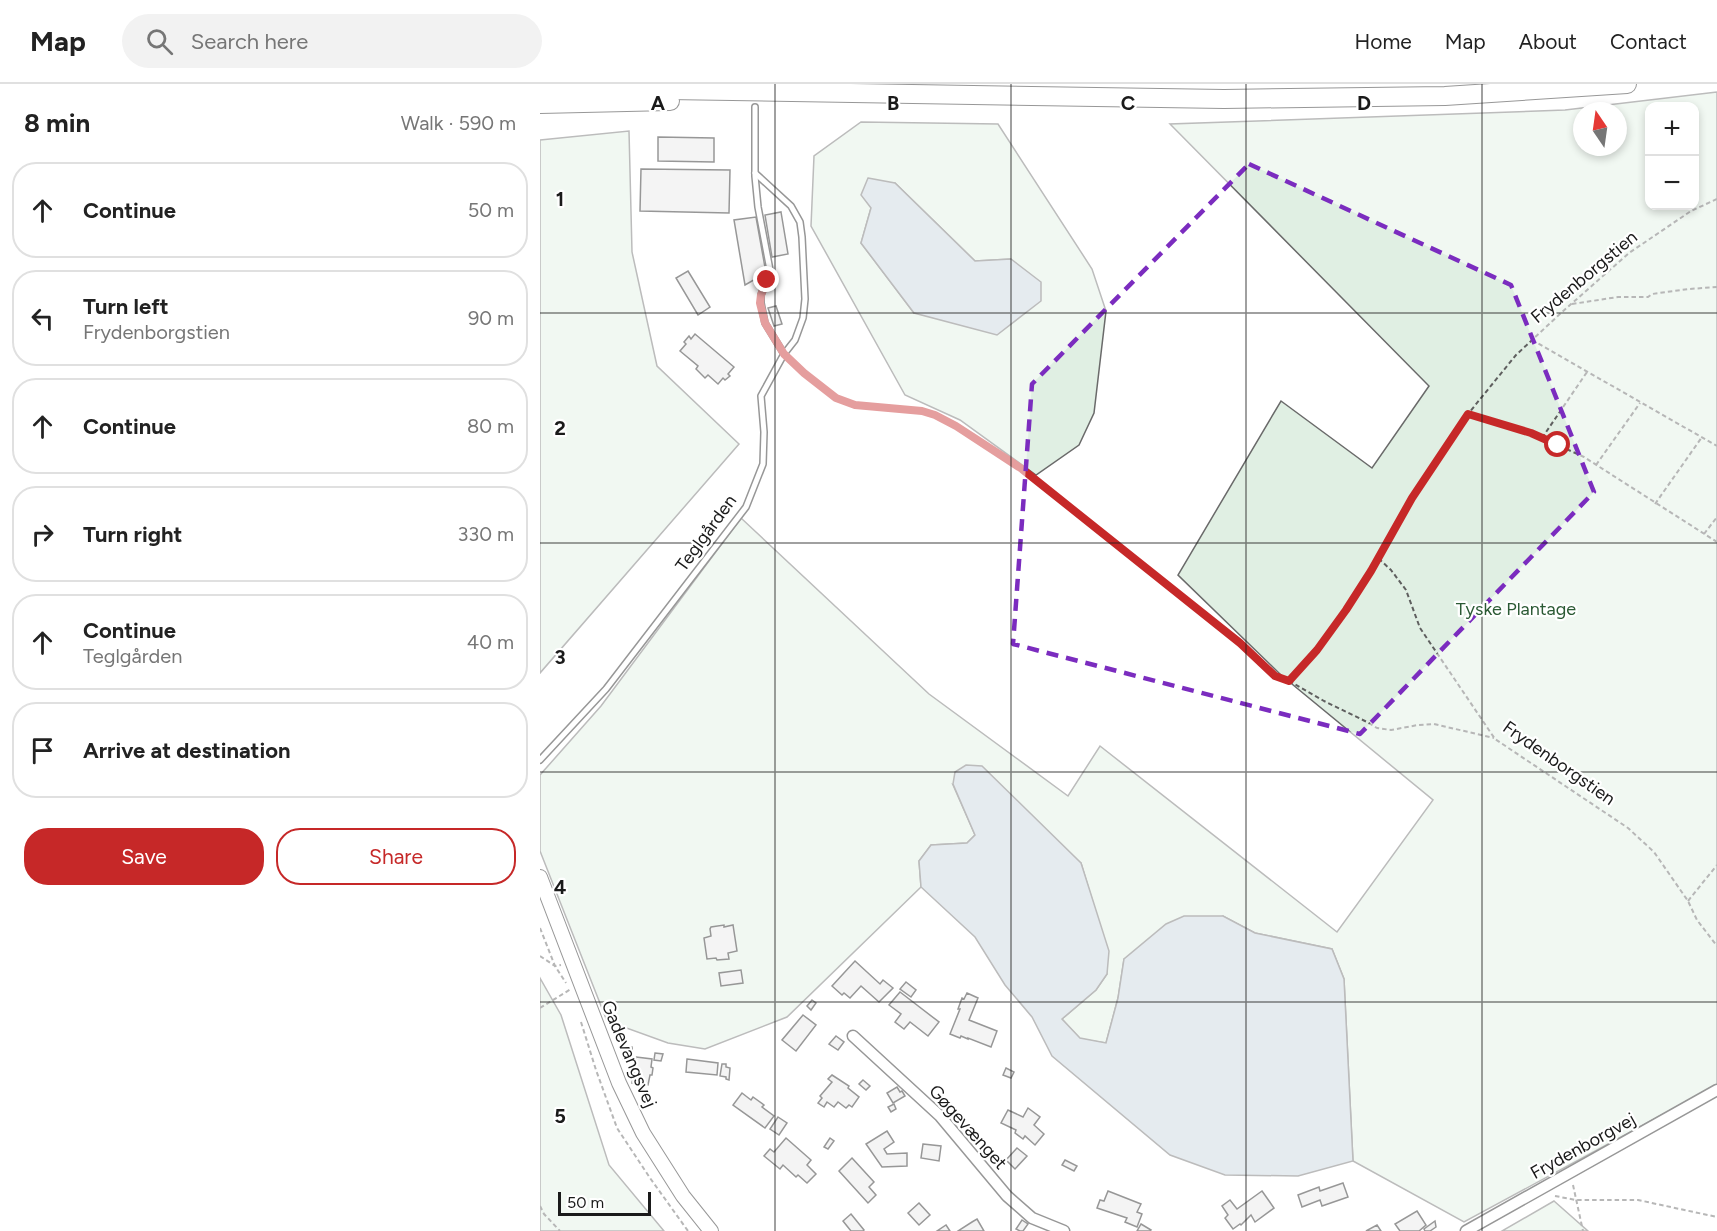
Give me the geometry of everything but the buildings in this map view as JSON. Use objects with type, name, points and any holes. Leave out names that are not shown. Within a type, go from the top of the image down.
[{"type":"highway","points":[[540,88],[1224,99],[1444,96],[1627,84]]},
{"type":"highway","points":[[540,104],[678,100],[729,90]]},
{"type":"street","name":"Gadevangsvej","points":[[540,877],[619,1083],[644,1133],[683,1196],[711,1231]]},
{"type":"street","name":"Gøgevænget","points":[[853,1036],[940,1116],[1007,1196],[1032,1218],[1064,1231]]},
{"type":"street","name":"Frydenborgvej","points":[[1466,1231],[1717,1090]]},
{"type":"lane","points":[[755,107],[755,173],[758,207],[770,270],[760,303],[765,323],[784,354]]},
{"type":"lane","name":"Teglgården","points":[[540,760],[606,689],[746,507],[763,464],[764,432],[761,396],[784,354],[795,340],[803,318],[805,299],[800,222],[791,206],[755,173]]},
{"type":"path","name":"Frydenborgstien","points":[[1717,199],[1691,211],[1629,253],[1516,355],[1468,414],[1412,498],[1378,558],[1406,590],[1420,628],[1495,739],[1628,828],[1654,852],[1688,902],[1697,920],[1717,945]]},
{"type":"path","points":[[1570,305],[1618,297],[1648,297],[1652,294],[1717,287]]},
{"type":"path","points":[[1532,340],[1717,446]]},
{"type":"path","points":[[784,354],[836,398],[855,405],[922,411],[935,415],[1022,469],[1240,643],[1275,676],[1289,681],[1377,728],[1391,730],[1434,724],[1495,739]]},
{"type":"path","points":[[1542,438],[1587,372]]},
{"type":"path","points":[[1596,465],[1640,403]]},
{"type":"path","points":[[1468,414],[1531,433],[1584,457],[1717,542]]},
{"type":"path","points":[[1655,504],[1702,437]]},
{"type":"path","points":[[1704,534],[1717,517]]},
{"type":"path","points":[[1289,681],[1317,650],[1346,610],[1378,558]]},
{"type":"path","points":[[1688,902],[1717,865]]},
{"type":"path","points":[[540,956],[555,966],[573,963]]},
{"type":"path","points":[[540,1008],[581,984]]},
{"type":"path","points":[[1573,1185],[1582,1231]]},
{"type":"path","points":[[1555,1196],[1576,1200],[1638,1200],[1717,1217]]},
{"type":"path","points":[[540,1206],[544,1214],[560,1231]]},
{"type":"highlighted area","points":[[1249,164],[1511,285],[1594,492],[1360,734],[1013,644],[1032,384]]},
{"type":"green space","name":"Tyske Plantage","points":[[1717,92],[1717,1085],[1464,1222],[1353,1161],[1344,979],[1332,949],[1255,933],[1223,916],[1124,959],[1118,998],[1106,1043],[1080,1039],[1062,1019],[1096,990],[1107,974],[1093,903],[1081,863],[953,785],[975,835],[967,843],[931,845],[919,861],[921,887],[787,1017],[705,1049],[668,1043],[607,1021],[540,851],[540,775],[601,706],[741,518],[929,694],[1068,796],[1100,746],[1337,932],[1433,800],[1281,675],[1178,575],[1281,401],[1372,468],[1429,386],[1170,124],[1573,109],[1573,156],[1627,156],[1627,103]]},
{"type":"green space","points":[[861,122],[998,124],[1092,269],[1106,311],[1094,413],[1079,445],[1036,475],[960,420],[905,395],[811,226],[814,156]],"holes":[[[895,183],[975,261],[1011,259],[914,313],[861,243],[871,208]]]},
{"type":"green space","points":[[629,131],[632,252],[657,366],[739,444],[540,673],[540,140]]},
{"type":"green space","points":[[540,978],[561,1015],[609,1165],[664,1231],[540,1231]]},
{"type":"green space","points":[[1554,1201],[1588,1231],[1502,1231]]},
{"type":"shaded area","points":[[868,178],[895,183],[975,261],[1011,259],[1041,282],[1041,301],[997,335],[914,313],[861,243],[871,208],[861,195]]},
{"type":"shaded area","points":[[966,765],[982,766],[1081,863],[1109,951],[1107,974],[1096,990],[1062,1019],[1080,1038],[1106,1043],[1118,998],[1124,959],[1166,924],[1184,916],[1223,916],[1255,933],[1332,949],[1344,979],[1353,1161],[1298,1176],[1225,1175],[1170,1155],[1052,1056],[1032,1017],[1005,985],[975,937],[921,887],[919,861],[931,845],[967,843],[975,835],[953,784],[955,772]]},
{"type":"route","points":[[767,280],[760,303],[765,323],[784,354],[836,398],[855,405],[922,411],[956,426],[1022,469],[1240,643],[1275,676],[1289,681],[1317,650],[1346,610],[1412,498],[1468,414],[1531,433],[1558,445]]}]
